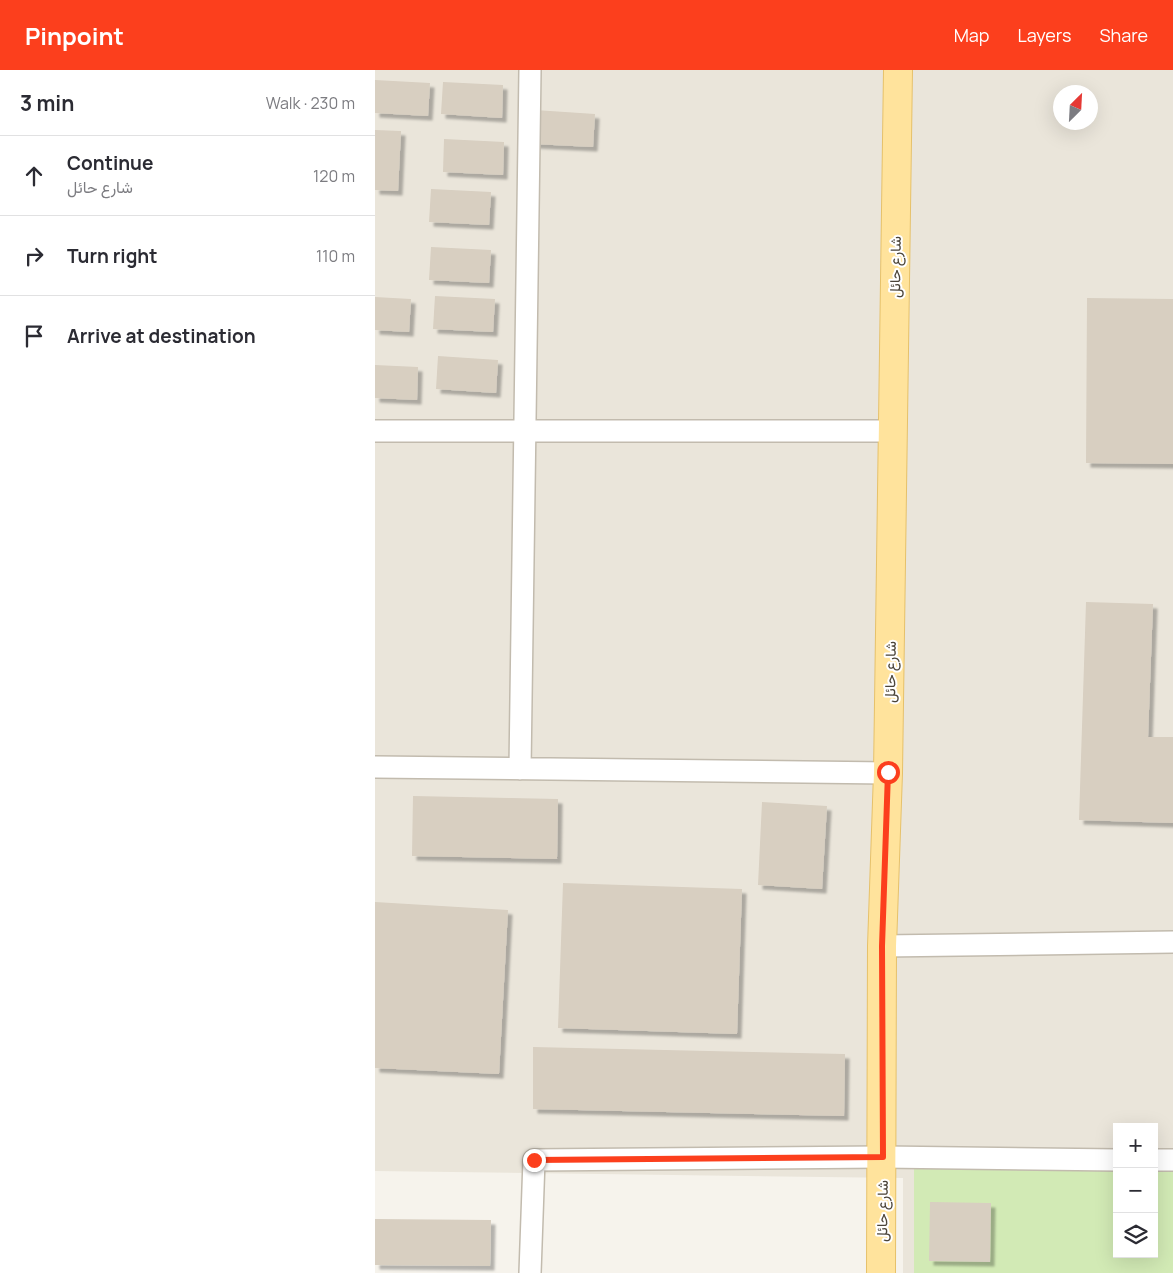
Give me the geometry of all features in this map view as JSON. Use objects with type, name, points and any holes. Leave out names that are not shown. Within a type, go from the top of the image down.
[{"type":"main road","name":"شارع حائل","points":[[881,1273],[883,1157],[882,946],[888,772],[898,70]]},
{"type":"street","points":[[520,769],[530,70]]},
{"type":"street","points":[[375,431],[893,431]]},
{"type":"street","points":[[375,767],[888,772]]},
{"type":"street","points":[[882,946],[1173,942]]},
{"type":"street","points":[[529,1273],[534,1160],[883,1157],[1113,1160]]},
{"type":"street","points":[[1158,1160],[1173,1160]]},
{"type":"shaded area","points":[[375,70],[1173,70],[1173,1273],[903,1273],[903,1178],[375,1171]]},
{"type":"green space","points":[[914,1169],[1113,1169],[1113,1258],[1158,1258],[1158,1169],[1173,1169],[1173,1273],[914,1273]]},
{"type":"building","points":[[375,80],[430,83],[428,116],[375,113]]},
{"type":"building","points":[[443,82],[503,85],[502,118],[441,114]]},
{"type":"building","points":[[535,110],[595,114],[593,147],[533,144]]},
{"type":"building","points":[[375,130],[401,131],[398,191],[375,190]]},
{"type":"building","points":[[444,139],[504,142],[503,175],[443,172]]},
{"type":"building","points":[[431,189],[491,192],[489,225],[429,222]]},
{"type":"building","points":[[431,247],[491,250],[489,283],[429,280]]},
{"type":"building","points":[[435,296],[495,299],[493,332],[433,329]]},
{"type":"building","points":[[375,297],[411,299],[409,332],[375,330]]},
{"type":"building","points":[[1087,298],[1173,299],[1173,464],[1086,463]]},
{"type":"building","points":[[438,356],[498,360],[496,393],[436,389]]},
{"type":"building","points":[[375,365],[418,367],[417,400],[375,398]]},
{"type":"building","points":[[1086,602],[1153,604],[1148,737],[1173,737],[1173,823],[1079,820]]},
{"type":"building","points":[[413,796],[558,799],[557,859],[412,856]]},
{"type":"building","points":[[762,802],[827,806],[822,889],[758,885]]},
{"type":"building","points":[[563,883],[742,889],[737,1034],[558,1028]]},
{"type":"building","points":[[375,902],[508,910],[499,1074],[375,1068]]},
{"type":"building","points":[[533,1047],[845,1054],[844,1116],[533,1109]]},
{"type":"building","points":[[930,1202],[991,1203],[990,1262],[929,1261]]},
{"type":"building","points":[[375,1219],[491,1220],[490,1266],[375,1265]]},
{"type":"route","points":[[534,1160],[883,1157],[882,946],[888,772]]}]
